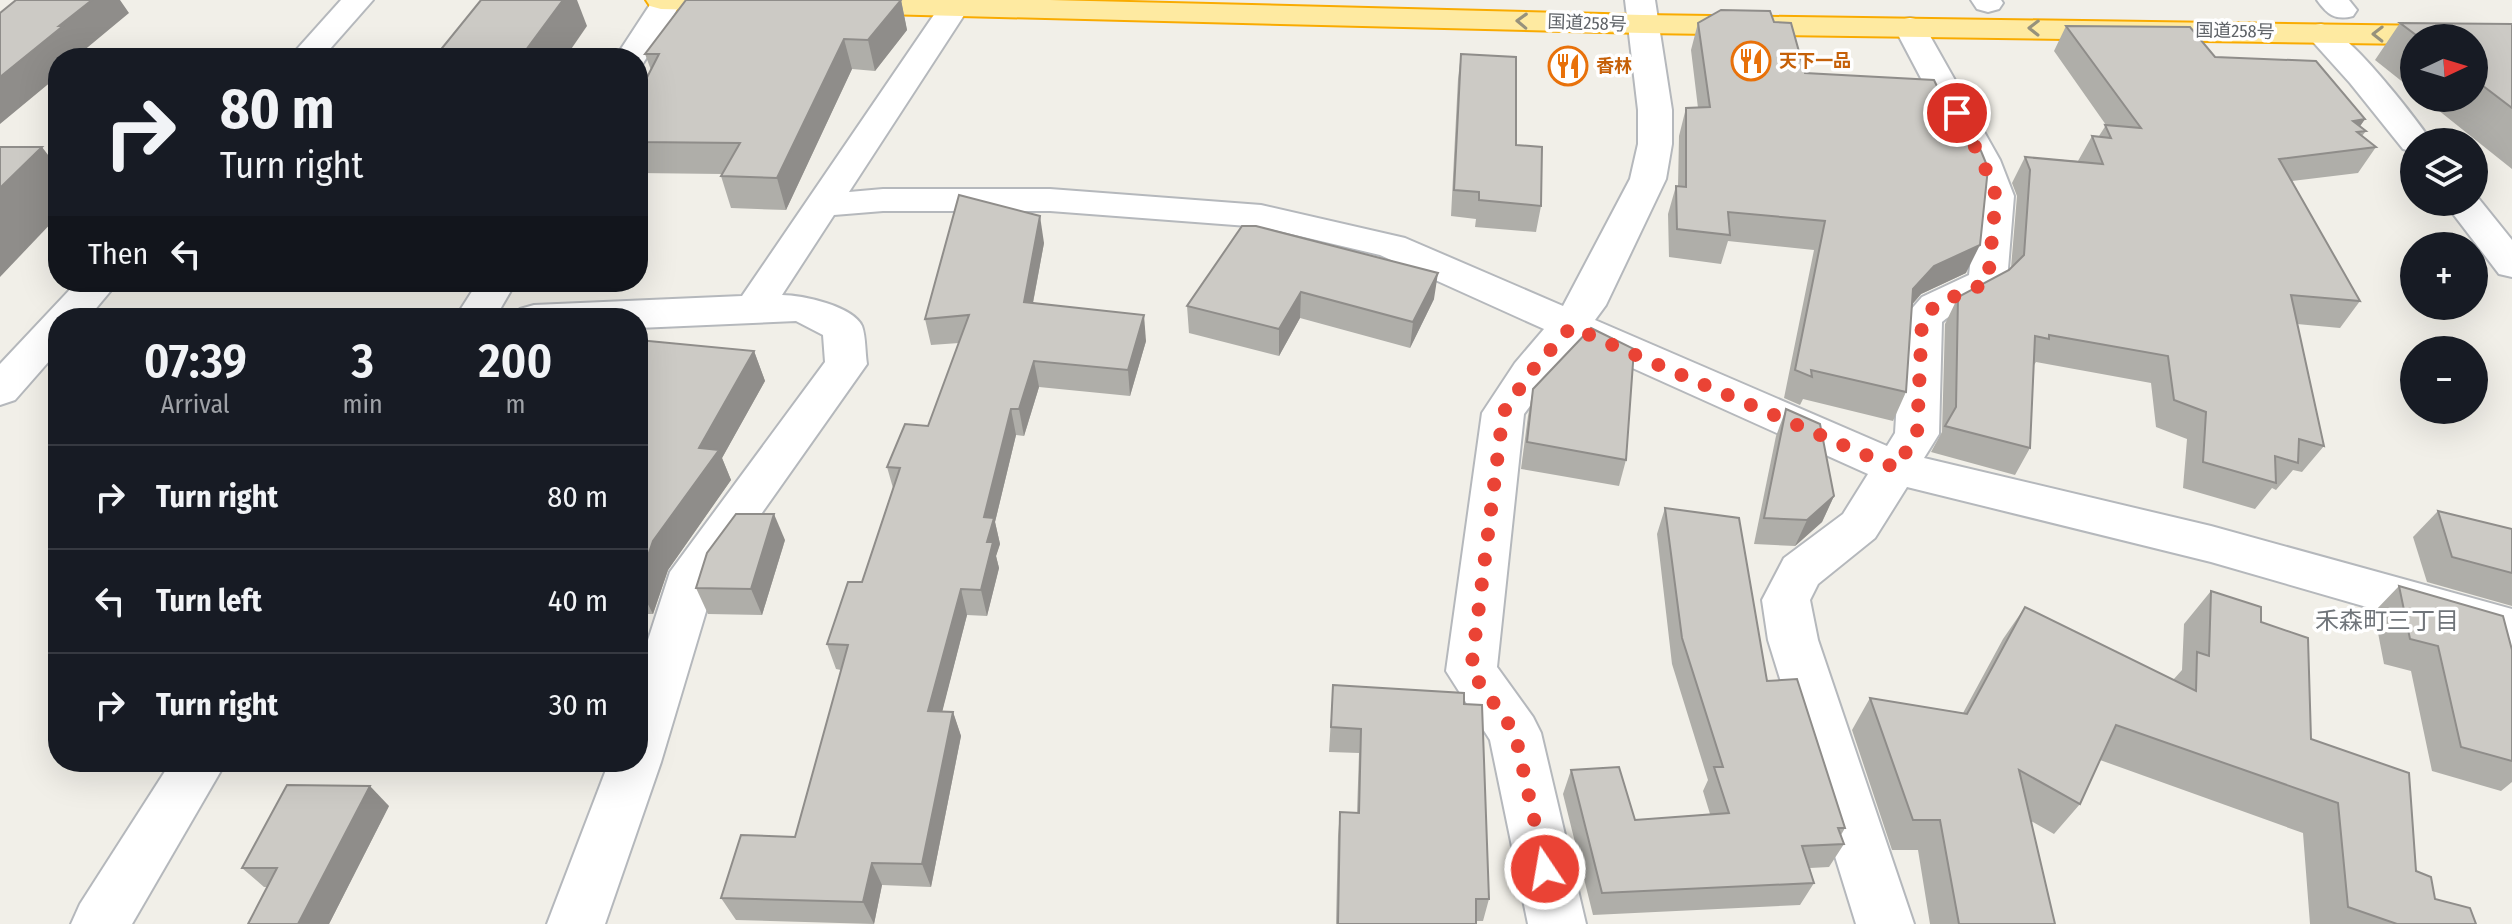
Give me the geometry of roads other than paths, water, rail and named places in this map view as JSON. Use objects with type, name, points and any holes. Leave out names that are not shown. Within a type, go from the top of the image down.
[{"type":"highway","points":[[661,0],[780,3]]},
{"type":"highway","name":"国道258号","points":[[1825,0],[1987,2],[2332,14],[2512,36]]},
{"type":"highway","name":"国道258号","points":[[812,3],[1641,12],[1910,27],[2332,14],[2512,13]]},
{"type":"street","points":[[314,48],[358,0]]},
{"type":"street","points":[[637,48],[668,0]]},
{"type":"street","points":[[754,308],[826,205],[955,6]]},
{"type":"street","points":[[1557,924],[1515,733],[1471,671],[1503,413],[1530,373],[1571,327],[1586,305],[1648,179],[1655,144],[1655,110],[1641,12]]},
{"type":"street","points":[[2332,14],[2362,76],[2404,128]]},
{"type":"street","points":[[1885,924],[1793,640],[1786,600],[1801,571],[1859,526],[1917,434],[1922,320],[1932,305],[1973,291],[1988,281],[1996,196],[1982,160],[1910,27]]},
{"type":"street","points":[[826,205],[883,200],[1050,200],[1261,216],[1392,246],[1896,468],[2211,544],[2512,629]]},
{"type":"street","points":[[2473,216],[2512,265]]},
{"type":"street","points":[[77,308],[90,292]]},
{"type":"street","points":[[648,314],[802,308],[843,328],[846,364],[694,572],[648,720]]},
{"type":"street","points":[[0,340],[48,332]]},
{"type":"street","points":[[0,390],[48,340]]},
{"type":"street","points":[[100,924],[194,772]]},
{"type":"street","points":[[576,924],[631,772]]},
{"type":"place","name":"天下一品","points":[[1751,61]]},
{"type":"place","name":"香林","points":[[1568,66]]},
{"type":"district","name":"禾森町三丁目","points":[[2387,621]]}]
